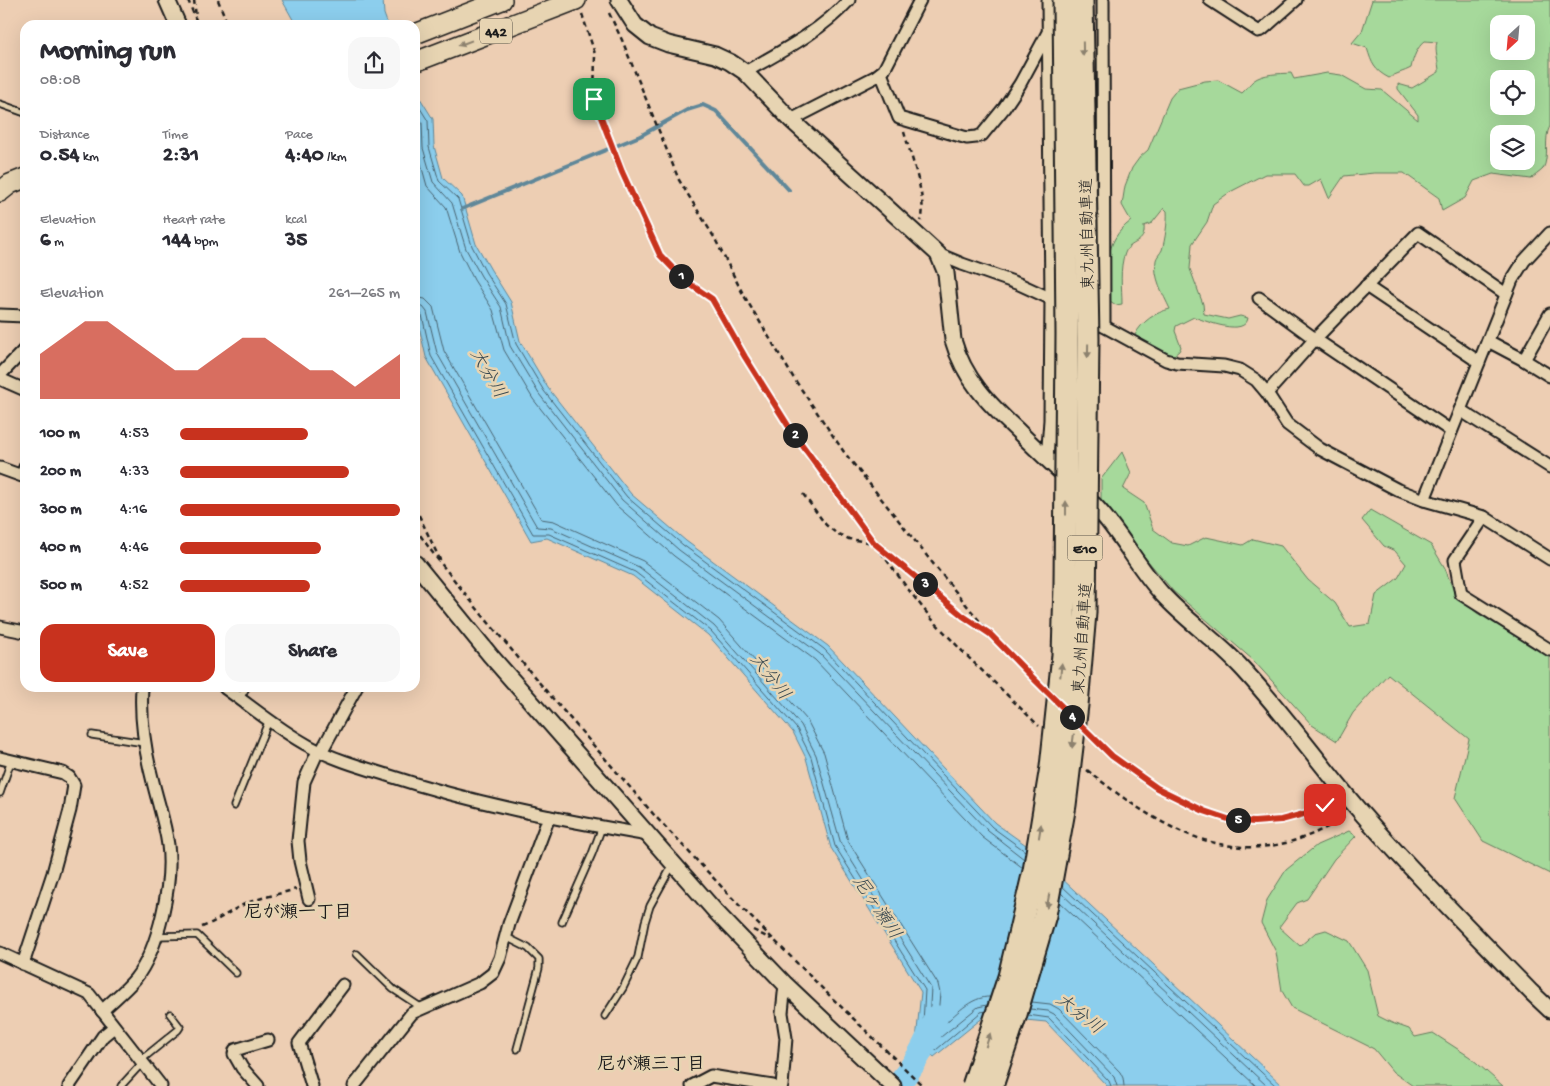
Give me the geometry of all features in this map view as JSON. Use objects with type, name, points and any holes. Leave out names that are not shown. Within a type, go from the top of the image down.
[{"type":"highway","name":"442","points":[[420,32],[502,0]]},
{"type":"highway","name":"東九州自動車道","points":[[973,1086],[1009,977],[1034,871],[1051,767],[1063,655],[1067,334],[1064,0]]},
{"type":"highway","name":"東九州自動車道","points":[[992,1086],[1016,1014],[1045,915],[1065,805],[1082,650],[1088,339],[1082,0]]},
{"type":"highway","name":"442","points":[[420,60],[578,4]]},
{"type":"street","points":[[167,0],[176,20]]},
{"type":"street","points":[[745,72],[816,30],[837,14],[849,0]]},
{"type":"street","points":[[791,120],[881,73],[888,65],[920,0]]},
{"type":"street","points":[[1047,460],[1050,420],[1051,298],[1048,0]]},
{"type":"street","points":[[1103,0],[1104,326]]},
{"type":"street","points":[[1210,0],[1258,31],[1262,30],[1296,0]]},
{"type":"street","points":[[613,4],[650,37],[668,44],[716,55],[745,72],[791,120],[938,254],[1051,298],[1166,360],[1177,363],[1224,366],[1240,370],[1256,380],[1267,393],[1287,424],[1316,447],[1398,490],[1424,500],[1484,517],[1550,559]]},
{"type":"street","points":[[881,73],[897,115],[900,118],[967,138],[979,136],[1017,90],[1048,32]]},
{"type":"street","points":[[1267,393],[1418,233],[1506,294]]},
{"type":"street","points":[[1424,500],[1506,294],[1520,266],[1550,233]]},
{"type":"street","points":[[938,254],[946,273],[953,340],[962,367],[984,397],[1104,515],[1138,565],[1164,596],[1256,683],[1358,809],[1399,855],[1550,1010]]},
{"type":"street","points":[[1366,286],[1479,362]]},
{"type":"street","points":[[1259,298],[1451,431]]},
{"type":"street","points":[[1524,360],[1550,314]]},
{"type":"street","points":[[0,315],[20,316]]},
{"type":"street","points":[[1488,341],[1550,376]]},
{"type":"street","points":[[20,355],[0,377],[20,387]]},
{"type":"street","points":[[1460,410],[1550,467]]},
{"type":"street","points":[[0,468],[20,475]]},
{"type":"street","points":[[1484,517],[1455,560],[1461,594],[1550,650]]},
{"type":"street","points":[[420,569],[490,655],[716,912],[785,984],[892,1086]]},
{"type":"street","points":[[0,627],[20,631]]},
{"type":"street","points":[[102,1011],[135,978],[147,958],[156,936],[165,902],[169,860],[163,823],[145,743],[142,692]]},
{"type":"street","points":[[231,692],[299,740],[320,751],[356,765],[432,790],[549,817],[648,835]]},
{"type":"street","points":[[309,899],[300,861],[298,841],[304,782],[354,692]]},
{"type":"street","points":[[5,759],[63,773],[69,777],[74,785],[70,810],[53,873],[23,964]]},
{"type":"street","points":[[354,1086],[412,1013],[490,978],[498,963],[549,817]]},
{"type":"street","points":[[0,953],[89,994],[161,1086]]},
{"type":"street","points":[[782,1086],[786,1038],[782,1013],[785,984]]},
{"type":"street","points":[[312,1086],[299,1043],[343,985]]},
{"type":"street","points":[[69,1086],[103,1036],[114,1027]]},
{"type":"street","points":[[258,1086],[242,1068],[234,1054],[235,1050],[268,1040]]},
{"type":"street","points":[[692,1086],[711,1076],[746,1084],[773,1086]]},
{"type":"lane","points":[[0,104],[20,111]]},
{"type":"lane","points":[[240,698],[244,692]]},
{"type":"lane","points":[[234,806],[270,720]]},
{"type":"lane","points":[[92,735],[145,743]]},
{"type":"lane","points":[[0,793],[5,759]]},
{"type":"lane","points":[[562,922],[602,827]]},
{"type":"lane","points":[[605,1016],[623,988],[638,957],[650,906],[673,863]]},
{"type":"lane","points":[[156,936],[197,935],[236,973]]},
{"type":"lane","points":[[506,937],[528,948],[539,959],[539,968],[517,1049]]},
{"type":"lane","points":[[357,954],[392,989],[422,1008]]},
{"type":"lane","points":[[121,1086],[142,1061],[180,1028],[170,1014]]},
{"type":"path","points":[[188,0],[197,20]]},
{"type":"path","points":[[194,0],[197,20]]},
{"type":"path","points":[[218,0],[226,20]]},
{"type":"path","points":[[578,4],[595,54],[594,99],[622,172],[660,255],[684,280],[712,299],[745,357],[789,427],[930,616],[965,654],[1046,732]]},
{"type":"path","points":[[613,4],[622,40],[679,180],[714,237],[743,294],[793,377],[844,452],[990,634],[1045,690]]},
{"type":"path","points":[[900,118],[921,194],[923,214],[918,226]]},
{"type":"path","points":[[803,494],[826,525],[836,534],[849,539],[874,543],[963,616],[990,634]]},
{"type":"path","points":[[420,517],[444,567]]},
{"type":"path","points":[[420,535],[444,567],[548,693],[655,816],[736,902],[831,998],[923,1086]]},
{"type":"path","points":[[1086,730],[1112,756],[1157,788],[1204,811],[1231,820],[1267,821],[1296,817],[1315,811],[1344,792]]},
{"type":"path","points":[[1085,768],[1139,808],[1190,836],[1231,847],[1254,849],[1285,844],[1338,822],[1358,809]]},
{"type":"path","points":[[191,935],[195,930],[218,921],[250,902],[306,886]]},
{"type":"green space","points":[[1372,0],[1550,0],[1550,126],[1543,169],[1531,179],[1493,174],[1474,181],[1465,198],[1442,211],[1439,198],[1404,173],[1344,176],[1329,198],[1321,179],[1309,186],[1304,186],[1295,174],[1265,174],[1230,192],[1213,204],[1207,222],[1192,244],[1190,269],[1203,304],[1204,314],[1228,319],[1240,316],[1248,318],[1245,324],[1233,327],[1224,326],[1194,317],[1176,326],[1175,331],[1181,347],[1173,356],[1163,355],[1136,340],[1135,335],[1145,322],[1154,315],[1170,309],[1159,285],[1155,266],[1164,241],[1167,211],[1164,208],[1152,223],[1144,226],[1143,236],[1130,246],[1125,253],[1121,272],[1122,304],[1116,305],[1110,301],[1109,257],[1115,238],[1131,221],[1122,205],[1125,186],[1132,168],[1148,150],[1170,98],[1178,88],[1205,81],[1218,80],[1242,93],[1257,78],[1266,75],[1291,73],[1294,79],[1327,73],[1341,75],[1366,89],[1382,90],[1418,120],[1418,115],[1398,89],[1398,84],[1412,88],[1439,72],[1437,42],[1425,41],[1416,53],[1411,68],[1389,78],[1374,66],[1367,48],[1352,43],[1362,31]]},
{"type":"green space","points":[[1122,452],[1131,473],[1123,489],[1144,503],[1153,529],[1172,543],[1188,546],[1206,537],[1243,545],[1253,539],[1281,546],[1308,580],[1335,603],[1350,627],[1370,624],[1376,595],[1398,578],[1406,564],[1395,551],[1384,546],[1362,520],[1370,510],[1431,545],[1445,568],[1455,595],[1477,613],[1550,657],[1550,874],[1483,841],[1455,798],[1469,739],[1388,674],[1353,713],[1337,741],[1312,725],[1253,660],[1173,591],[1101,502],[1101,479]]},
{"type":"green space","points":[[1349,831],[1356,836],[1334,859],[1307,899],[1297,903],[1279,927],[1300,946],[1315,933],[1326,930],[1349,941],[1367,970],[1378,1016],[1409,1029],[1415,1037],[1433,1033],[1470,1057],[1503,1086],[1413,1086],[1393,1072],[1374,1049],[1292,1008],[1282,991],[1276,952],[1261,923],[1267,900],[1286,870],[1317,845]]},
{"type":"water","points":[[282,0],[383,0],[386,20],[293,20]]},
{"type":"water","name":"大分川","points":[[420,98],[433,119],[434,146],[443,178],[462,196],[476,244],[511,302],[520,341],[548,388],[631,494],[686,541],[828,646],[995,823],[1026,845],[1283,1086],[1107,1086],[1046,1022],[985,1016],[934,1057],[916,1040],[921,992],[831,848],[806,758],[793,732],[708,635],[633,576],[547,538],[531,541],[426,357],[420,331]]},
{"type":"waterway","points":[[462,209],[640,136],[687,110],[703,105],[716,111],[789,190]]},
{"type":"waterway","name":"尼ヶ瀬川","points":[[896,1086],[920,1054],[936,1017]]},
{"type":"district","name":"尼が瀬一丁目","points":[[298,911]]},
{"type":"district","name":"尼が瀬三丁目","points":[[651,1063]]},
{"type":"route","points":[[594,99],[622,172],[660,255],[684,280],[712,299],[745,357],[789,427],[874,543],[963,616],[990,634],[1112,756],[1157,788],[1204,811],[1231,820],[1254,822],[1281,820],[1315,811],[1325,805]]}]
